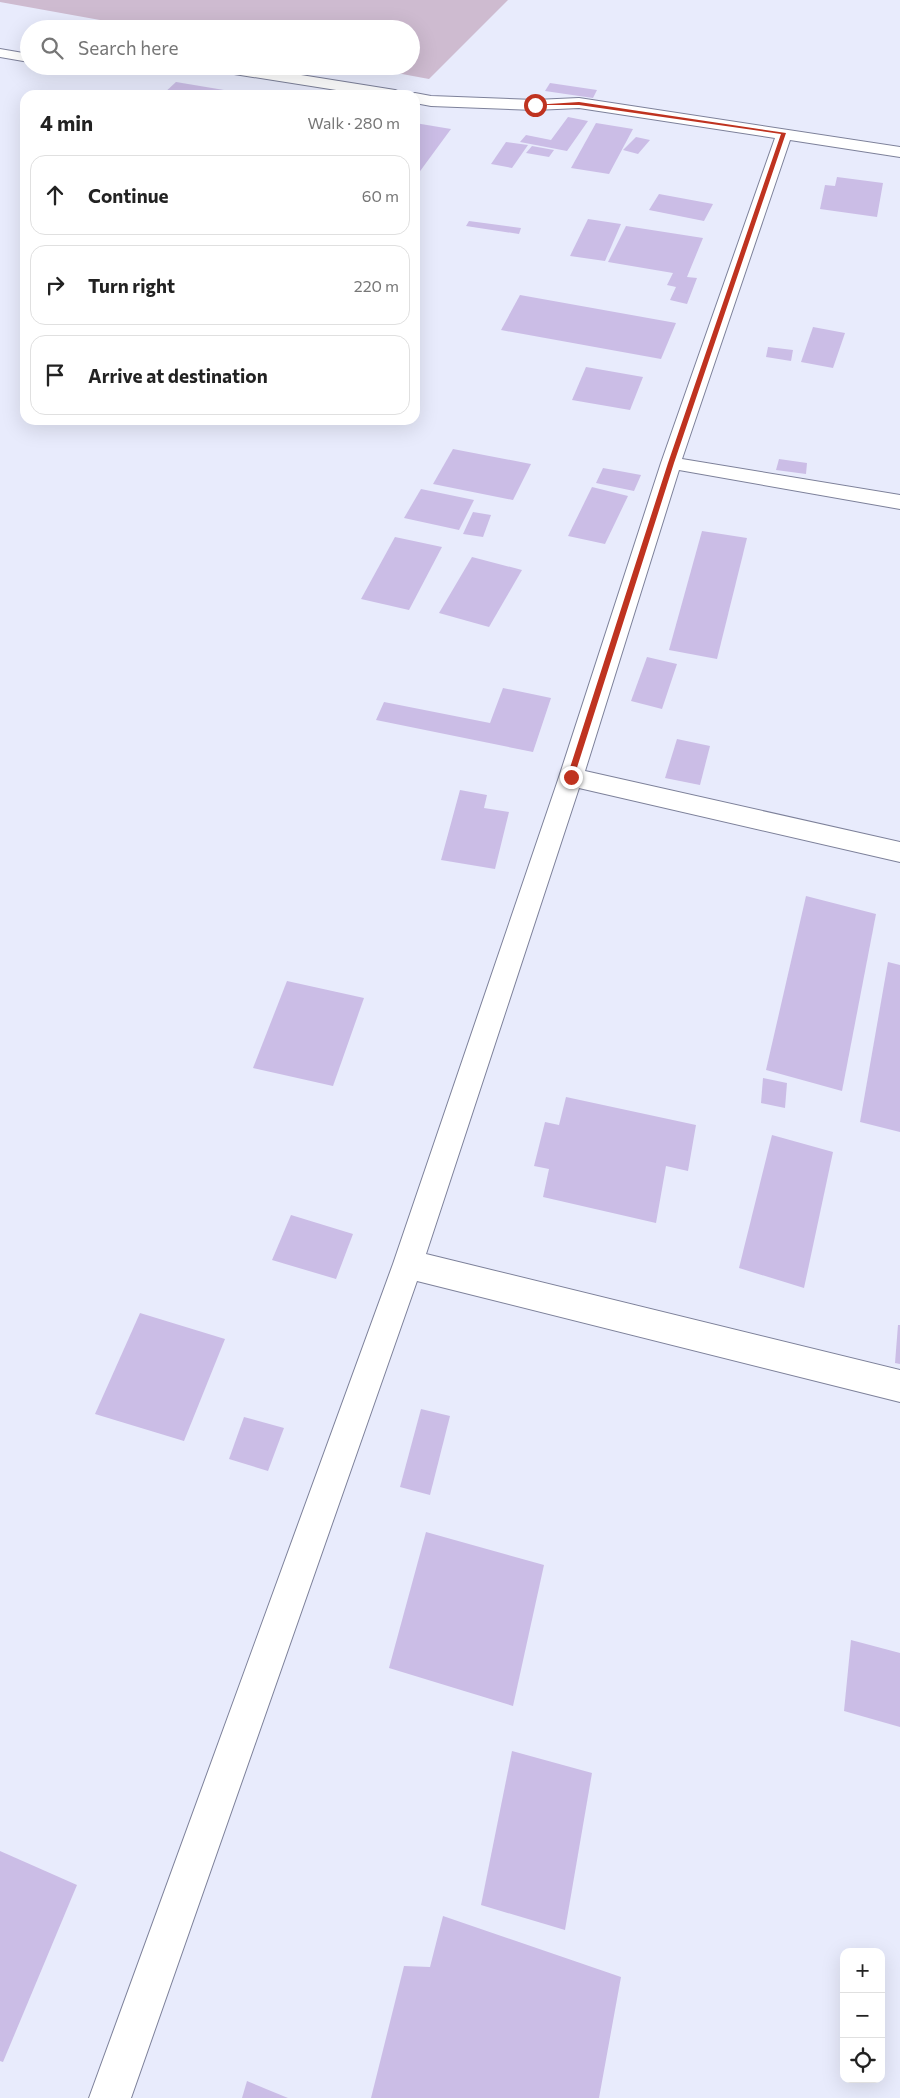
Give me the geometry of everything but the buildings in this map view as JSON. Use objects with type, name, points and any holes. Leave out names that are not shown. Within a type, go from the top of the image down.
[{"type":"street","points":[[0,53],[20,56]]},
{"type":"street","points":[[275,75],[365,90]]},
{"type":"street","points":[[420,99],[535,105],[579,104],[784,133],[900,152]]},
{"type":"street","points":[[110,2098],[408,1264],[571,777],[671,463],[784,133]]},
{"type":"street","points":[[671,463],[900,502]]},
{"type":"street","points":[[571,777],[900,852]]},
{"type":"street","points":[[408,1264],[900,1386]]},
{"type":"shaded area","points":[[0,0],[508,0],[429,79],[407,75],[420,75],[420,20],[100,20],[0,2]]},
{"type":"route","points":[[535,105],[579,104],[784,133],[671,463],[571,777]]}]
